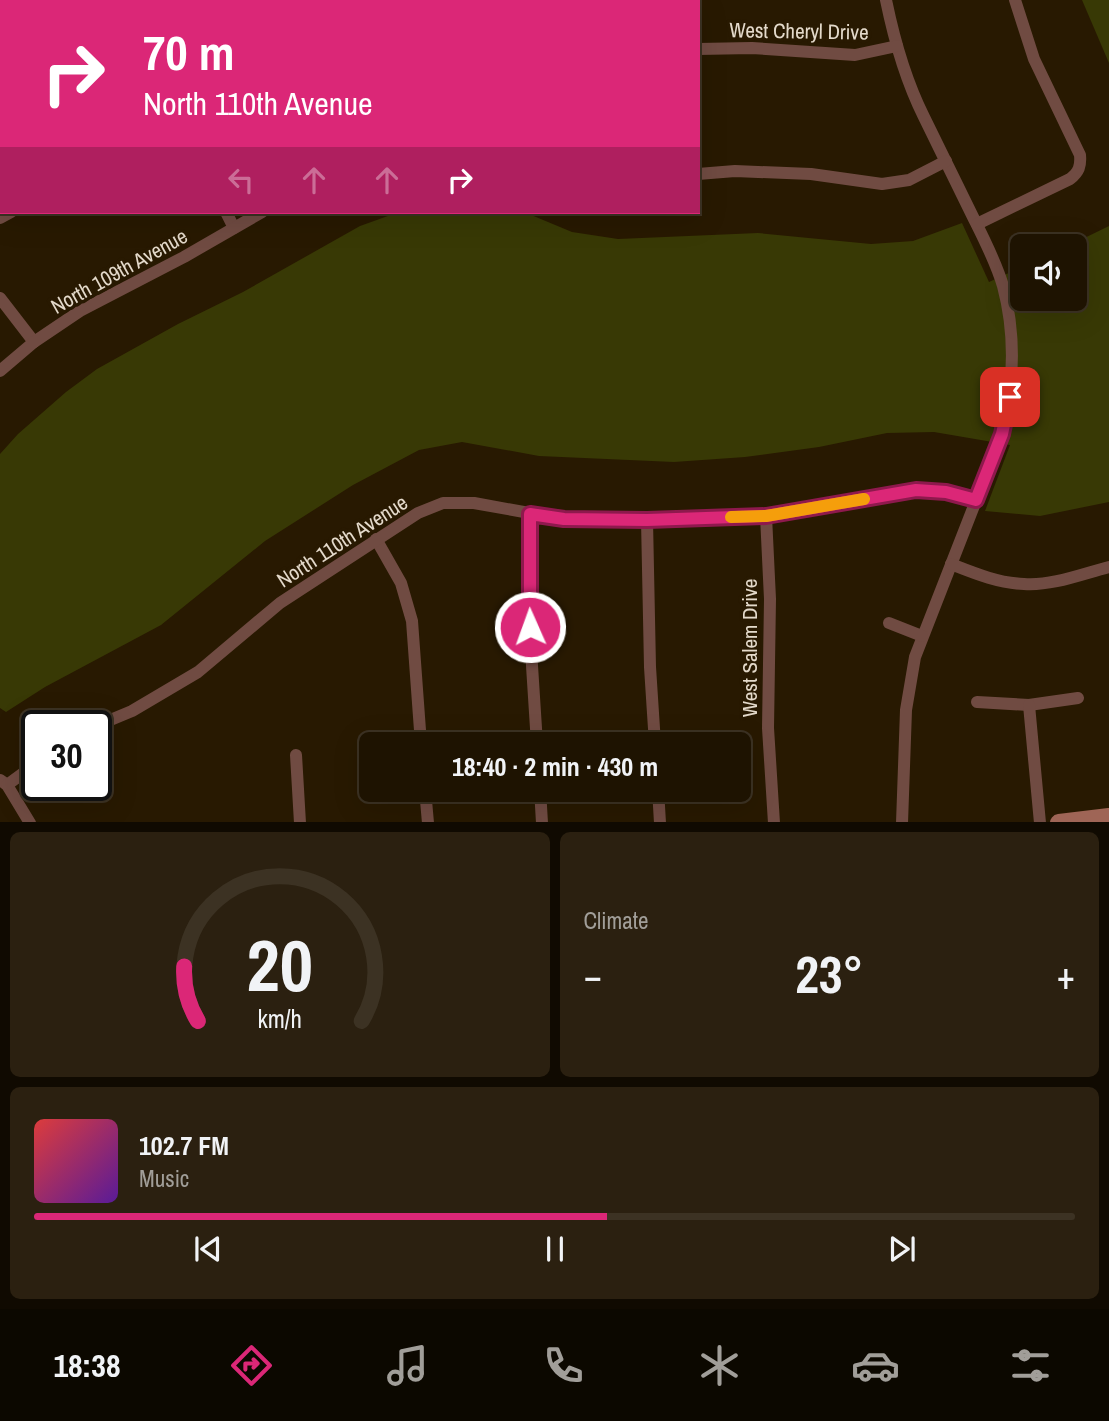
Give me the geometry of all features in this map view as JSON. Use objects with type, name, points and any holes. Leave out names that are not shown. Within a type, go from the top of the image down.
[{"type":"street","points":[[886,0],[897,46],[922,114],[977,224],[1002,285],[1011,335],[1012,368],[1010,397],[1002,434],[922,636],[910,676],[902,822]]},
{"type":"street","points":[[977,224],[1065,182],[1075,175],[1081,163],[1080,155],[1034,59],[1015,0]]},
{"type":"street","name":"West Cheryl Drive","points":[[700,49],[762,49],[855,55],[897,46]]},
{"type":"street","points":[[700,174],[735,171],[811,174],[882,184],[909,180],[946,162]]},
{"type":"street","points":[[227,214],[234,228]]},
{"type":"street","name":"North 109th Avenue","points":[[0,371],[34,342],[80,311],[258,214]]},
{"type":"street","points":[[0,298],[34,342]]},
{"type":"street","name":"North 110th Avenue","points":[[112,719],[132,711],[198,673],[280,603],[418,513],[443,503],[474,503],[564,519],[647,520],[766,516],[916,490],[946,492],[976,500]]},
{"type":"street","points":[[530,514],[528,603],[536,732]]},
{"type":"street","name":"West Salem Drive","points":[[766,516],[770,599],[768,728],[774,822]]},
{"type":"street","points":[[647,520],[654,732]]},
{"type":"street","points":[[376,539],[401,583],[412,621],[420,732]]},
{"type":"street","points":[[950,564],[990,578],[1024,584],[1041,584],[1109,567]]},
{"type":"street","points":[[890,623],[922,636]]},
{"type":"street","points":[[978,702],[1029,705],[1078,698]]},
{"type":"street","points":[[1029,705],[1040,822]]},
{"type":"street","points":[[296,755],[300,822]]},
{"type":"street","points":[[21,773],[4,783],[30,822]]},
{"type":"street","points":[[426,802],[428,822]]},
{"type":"street","points":[[541,802],[542,822]]},
{"type":"street","points":[[659,802],[660,822]]},
{"type":"street","points":[[1059,822],[1109,817]]},
{"type":"shaded area","points":[[1082,0],[1109,0],[1109,63]]},
{"type":"shaded area","points":[[393,214],[529,214],[572,232],[618,239],[758,233],[871,244],[913,241],[962,223],[989,282],[1010,272],[1010,311],[1087,311],[1087,237],[1109,226],[1109,502],[1040,516],[985,511],[1010,445],[934,432],[887,433],[819,447],[745,457],[674,462],[539,456],[462,442],[419,450],[353,485],[265,541],[161,625],[45,687],[6,712],[0,708],[0,454],[18,434],[97,369],[360,226]]},
{"type":"slow traffic","points":[[731,517],[766,516],[864,499]]},
{"type":"route","points":[[530,627],[530,514],[564,519],[647,520],[766,516],[916,490],[946,492],[976,500],[1002,434],[1010,397]]}]
